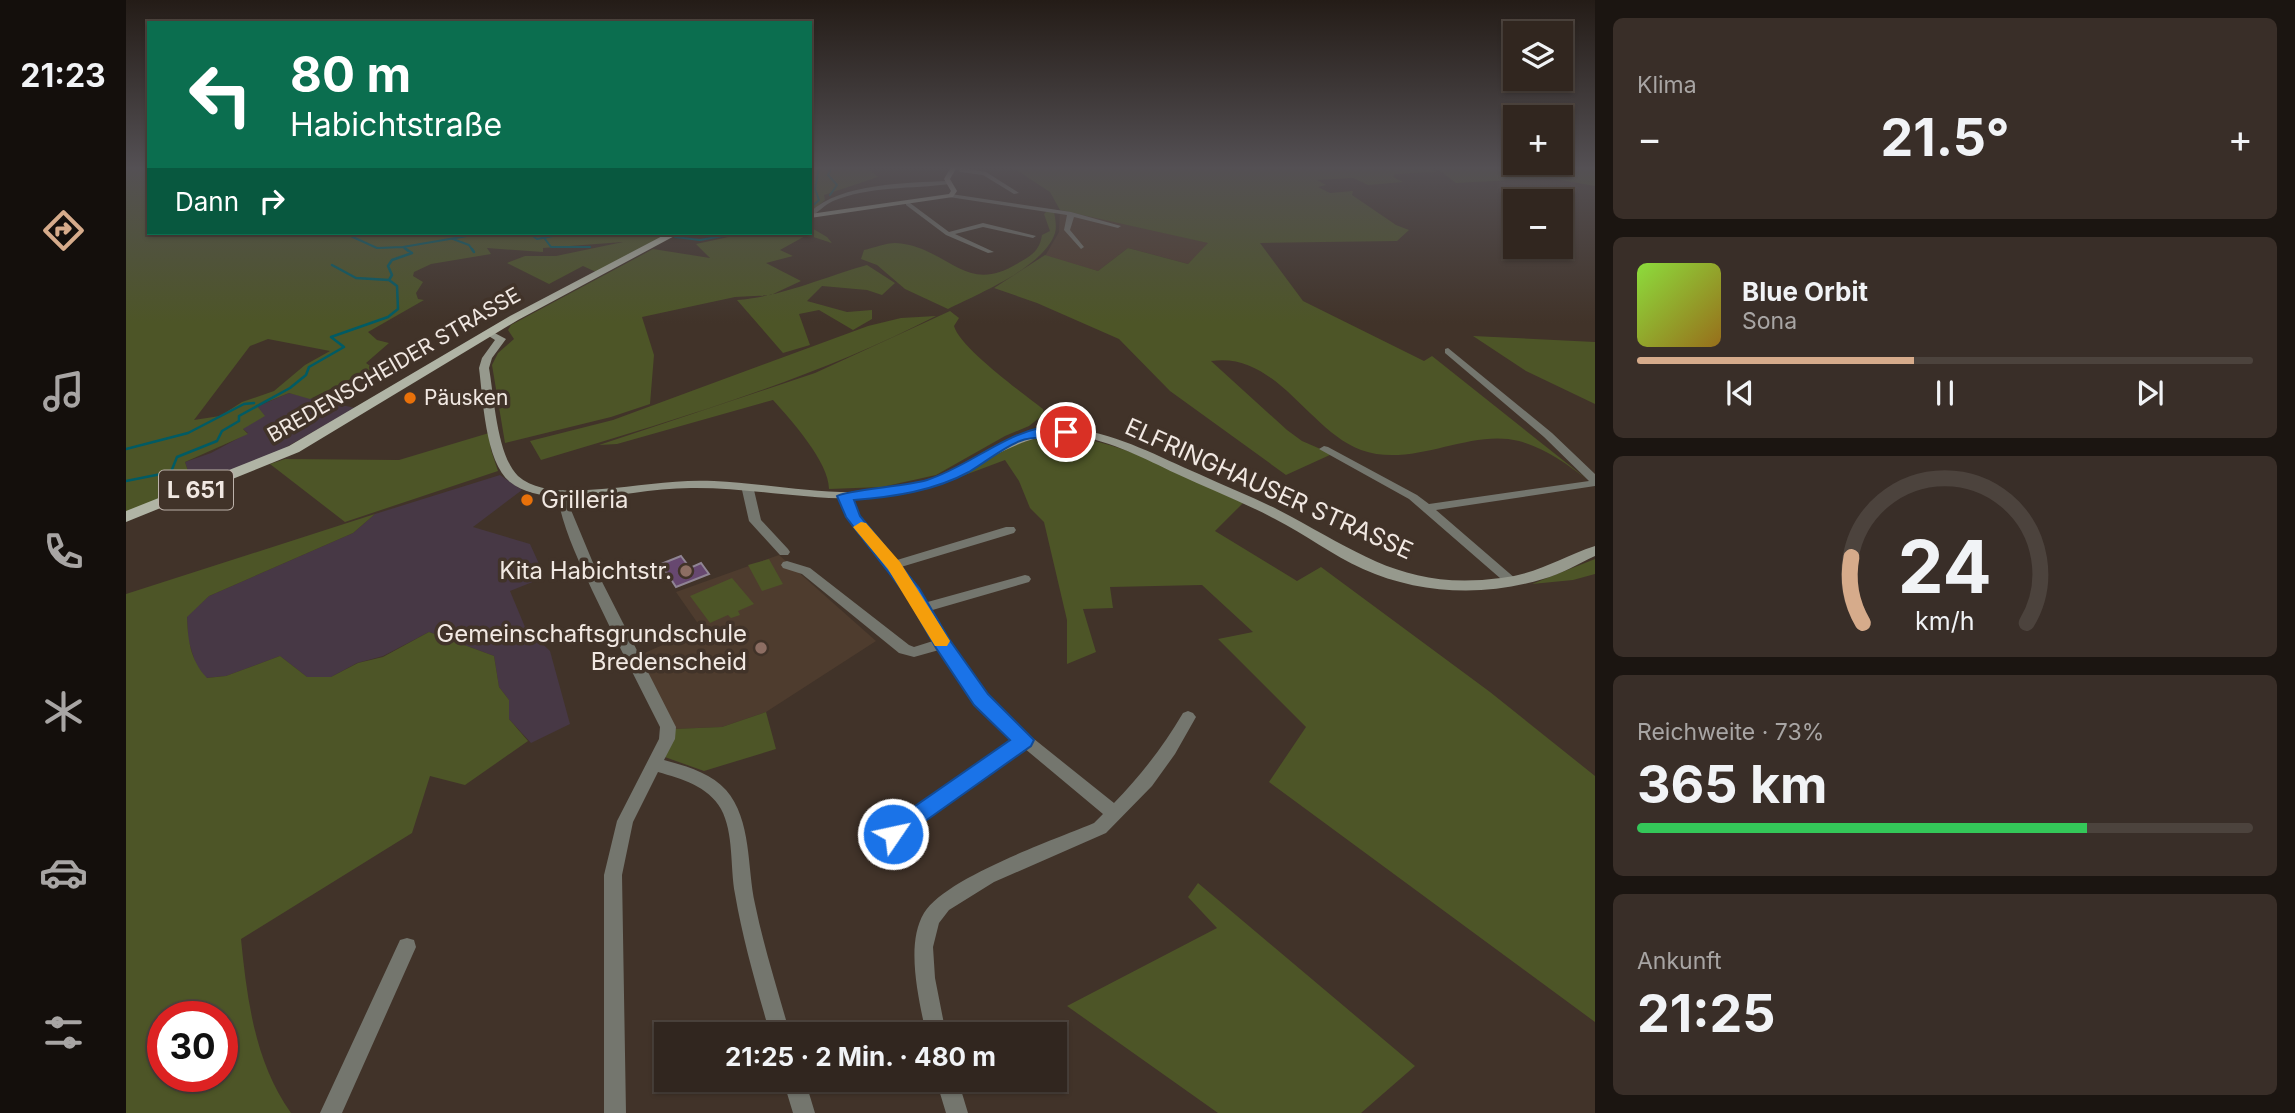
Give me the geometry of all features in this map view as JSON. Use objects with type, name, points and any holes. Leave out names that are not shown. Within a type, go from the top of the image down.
[{"type":"main road","name":"BREDENSCHEIDER STRASSE","points":[[126,517],[279,456],[489,333],[671,235]]},
{"type":"main road","name":"ELFRINGHAUSER STRASSE","points":[[489,333],[501,339],[487,358],[484,368],[501,460],[516,481],[540,490],[563,493],[685,484],[845,496],[883,494],[930,484],[963,470],[1022,435],[1048,431],[1075,432],[1118,444],[1188,474],[1278,515],[1382,570],[1430,581],[1512,582],[1538,576],[1595,551]]},
{"type":"street","points":[[928,219],[948,234],[990,252]]},
{"type":"street","points":[[1070,219],[1067,230],[1081,247]]},
{"type":"street","points":[[1090,219],[1118,226]]},
{"type":"street","points":[[948,234],[983,225],[1033,236]]},
{"type":"street","points":[[1448,351],[1548,435],[1595,481]]},
{"type":"street","points":[[1324,449],[1396,486],[1428,508],[1512,582]]},
{"type":"street","points":[[1428,508],[1595,481]]},
{"type":"street","points":[[748,490],[755,521],[785,558],[806,571],[904,649],[914,652],[942,644]]},
{"type":"street","points":[[563,493],[562,502],[577,541],[668,727],[667,739],[625,821],[613,876],[615,1113]]},
{"type":"street","points":[[845,496],[853,517],[894,565],[923,608],[942,644],[994,715],[1114,813]]},
{"type":"street","points":[[894,565],[1010,530]]},
{"type":"street","points":[[923,608],[1026,579]]},
{"type":"street","points":[[934,1022],[925,978],[924,947],[931,919],[943,904],[965,889],[1013,864],[1082,838],[1100,828],[1152,773],[1188,717]]},
{"type":"street","points":[[893,834],[1024,740]]},
{"type":"street","points":[[654,764],[694,776],[709,785],[723,798],[733,818],[742,884],[776,1022]]},
{"type":"street","points":[[331,1113],[407,947]]},
{"type":"street","points":[[798,1092],[804,1113]]},
{"type":"street","points":[[951,1092],[957,1113]]},
{"type":"shaded area","points":[[1060,219],[1109,219],[1209,243],[1188,264],[1128,248],[1098,271],[1045,256],[1059,232]]},
{"type":"shaded area","points":[[289,393],[355,408],[274,454],[173,495],[169,486],[190,477],[185,462],[211,453],[248,433],[243,429],[256,407]]},
{"type":"shaded area","points":[[500,475],[522,490],[473,527],[530,544],[545,577],[510,591],[525,627],[550,651],[570,724],[531,743],[509,719],[509,700],[499,687],[494,656],[429,632],[383,656],[357,663],[331,677],[307,677],[280,656],[226,676],[206,678],[196,665],[188,639],[187,616],[209,596],[353,533],[375,514]]},
{"type":"shaded area","name":"Gemeinschaftsgrundschule Bredenscheid","points":[[779,555],[876,641],[766,712],[722,727],[674,729],[640,655],[701,628],[676,592]]},
{"type":"green space","points":[[126,219],[147,219],[147,235],[665,235],[596,272],[583,266],[549,284],[507,263],[525,256],[556,256],[623,242],[543,248],[543,252],[487,248],[491,254],[431,264],[414,272],[413,276],[423,282],[416,293],[418,299],[424,300],[368,332],[377,340],[389,343],[366,363],[373,368],[310,399],[289,393],[257,406],[265,416],[243,429],[248,434],[185,462],[190,477],[169,486],[173,495],[126,512]],"holes":[[[268,339],[330,351],[305,365],[274,391],[242,402],[220,416],[194,420],[250,346]]]},
{"type":"green space","points":[[1046,219],[1055,219],[1055,233],[1048,245],[1024,268],[948,309],[905,289],[877,265],[861,259],[864,250],[895,243],[914,246],[970,273],[984,275],[1001,272],[1025,259],[1040,244],[1042,235],[1050,231]]},
{"type":"green space","points":[[1100,219],[1387,219],[1409,230],[1397,241],[1260,243],[1303,301],[1424,361],[1432,356],[1588,480],[1547,452],[1519,441],[1500,438],[1401,455],[1381,455],[1361,450],[1324,426],[1273,379],[1234,361],[1211,361],[1287,430],[1302,441],[1332,454],[1286,475],[1170,391],[1119,339],[1037,303],[994,288],[1045,255],[1098,271],[1128,248],[1188,264],[1208,243]]},
{"type":"green space","points":[[812,228],[832,243],[807,235],[812,235]]},
{"type":"green space","points":[[738,235],[807,235],[780,250],[793,256],[766,263],[801,281],[771,295],[735,297],[642,317],[654,355],[650,404],[611,417],[505,443],[492,365],[498,353],[514,339],[508,330],[511,325],[653,249],[710,258],[696,244]]},
{"type":"green space","points":[[867,265],[895,283],[882,295],[867,290],[822,286],[807,301],[847,312],[872,310],[872,319],[853,330],[819,310],[799,314],[810,345],[783,353],[737,300],[786,291]]},
{"type":"green space","points":[[950,311],[959,318],[954,326],[968,346],[1043,409],[1044,414],[1029,426],[1005,436],[936,475],[882,487],[829,489],[816,454],[773,400],[617,444],[599,445],[815,373]]},
{"type":"green space","points":[[936,316],[790,380],[640,430],[541,460],[530,441],[613,420],[868,326],[901,318]]},
{"type":"green space","points":[[1473,336],[1595,342],[1595,404],[1526,371]]},
{"type":"green space","points":[[489,433],[498,471],[345,522],[270,464],[285,459],[399,460]]},
{"type":"green space","points":[[1047,435],[1073,437],[1123,450],[1172,469],[1243,503],[1215,531],[1297,581],[1321,567],[1490,692],[1595,776],[1595,1022],[1269,782],[1306,727],[1218,639],[1253,632],[1202,585],[1110,587],[1113,608],[1083,609],[1096,652],[1067,664],[1067,620],[1044,522],[1030,508],[1019,481],[1005,460],[957,478],[1008,447]]},
{"type":"green space","points":[[375,514],[353,533],[209,596],[187,617],[191,649],[201,671],[207,678],[226,676],[280,656],[307,677],[331,677],[358,663],[383,657],[429,632],[494,656],[499,687],[509,700],[509,719],[528,741],[465,785],[430,776],[412,833],[241,939],[250,1007],[261,1052],[279,1094],[291,1113],[126,1113],[126,594]]},
{"type":"green space","points":[[769,559],[783,584],[762,591],[748,565]]},
{"type":"green space","points":[[1595,559],[1595,574],[1573,580],[1532,584]]},
{"type":"green space","points":[[732,578],[754,604],[738,611],[740,615],[731,618],[728,615],[710,623],[690,596]]},
{"type":"green space","points":[[766,712],[776,749],[704,771],[662,756],[674,729],[722,727]]},
{"type":"green space","points":[[1198,883],[1415,1066],[1361,1113],[1218,1113],[1067,1006],[1217,928],[1188,897]]},
{"type":"building","name":"Kita Habichtstr.","points":[[681,556],[690,568],[701,563],[709,574],[676,587],[661,564]]},
{"type":"waterway","points":[[348,235],[377,248],[403,247]]},
{"type":"waterway","points":[[403,247],[467,236],[498,235]]},
{"type":"waterway","points":[[531,235],[537,239],[558,235]]},
{"type":"waterway","points":[[675,237],[700,240],[729,235]]},
{"type":"waterway","points":[[453,239],[469,245],[473,251]]},
{"type":"waterway","points":[[545,239],[551,247],[590,247]]},
{"type":"waterway","points":[[403,247],[408,251]]},
{"type":"waterway","points":[[389,280],[392,275],[388,266],[392,260],[412,253],[406,249]]},
{"type":"waterway","points":[[332,265],[356,278],[389,280]]},
{"type":"waterway","points":[[126,481],[171,472],[177,457],[217,441],[222,431],[239,421],[239,416],[290,388],[306,375],[309,367],[344,347],[331,337],[388,317],[398,309],[397,286],[389,280]]},
{"type":"waterway","points":[[126,449],[188,433],[244,404],[254,403]]},
{"type":"slow traffic","points":[[861,527],[913,592],[941,641]]},
{"type":"place","name":"Päusken","points":[[410,398]]},
{"type":"place","name":"Grilleria","points":[[527,500]]},
{"type":"place","name":"Kita Habichtstr.","points":[[686,571]]},
{"type":"place","name":"Gemeinschaftsgrundschule Bredenscheid","points":[[761,648]]},
{"type":"route","points":[[893,834],[1024,740],[994,715],[981,699],[942,644],[913,592],[853,517],[845,496],[883,494],[930,484],[963,470],[1015,438],[1039,432],[1066,432]]}]
